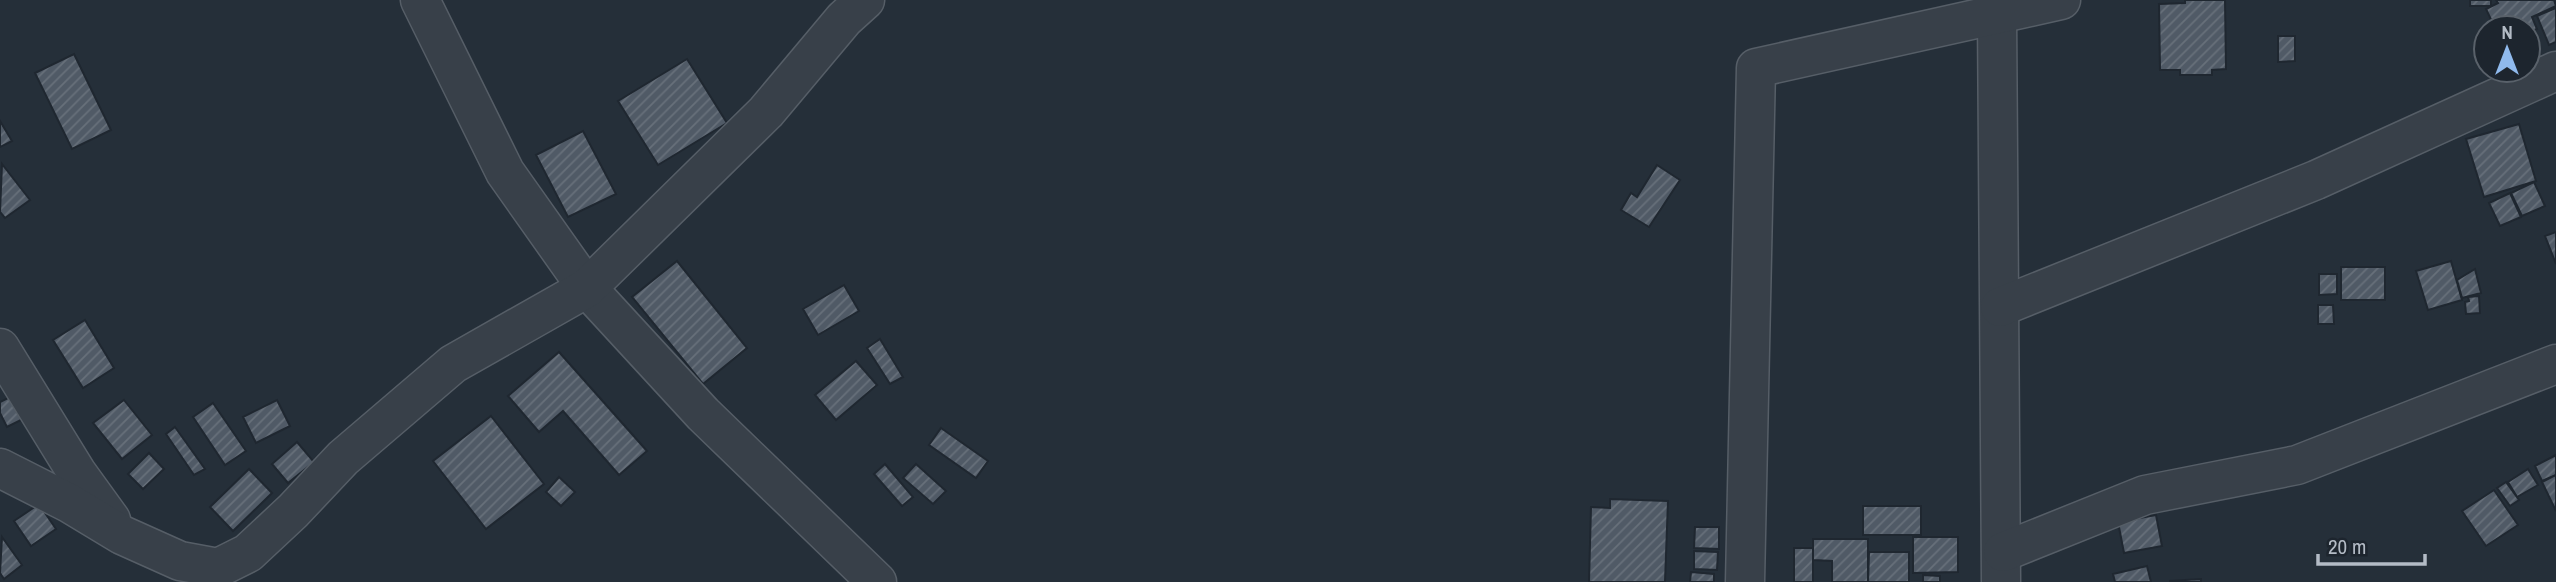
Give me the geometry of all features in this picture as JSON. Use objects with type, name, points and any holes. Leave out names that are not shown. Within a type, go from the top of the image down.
[{"type":"street","points":[[420,0],[505,172],[587,288],[703,414],[877,582]]},
{"type":"street","points":[[0,468],[69,503],[122,535],[180,561],[218,568],[248,553],[293,511],[343,458],[453,363],[587,288],[766,112],[844,19],[865,0]]},
{"type":"street","points":[[1745,582],[1756,68],[2061,0]]},
{"type":"street","points":[[1997,14],[2002,567],[2146,495],[2297,465],[2556,364]]},
{"type":"street","points":[[2000,307],[2316,180],[2556,71]]},
{"type":"street","points":[[0,348],[77,473],[122,535]]},
{"type":"building","points":[[2185,0],[2225,0],[2226,69],[2212,70],[2212,75],[2180,75],[2180,70],[2160,70],[2159,4],[2185,3]]},
{"type":"building","points":[[2470,0],[2491,0],[2491,6],[2470,6]]},
{"type":"building","points":[[2496,0],[2554,0],[2556,6],[2539,14],[2488,14],[2486,9],[2498,3]]},
{"type":"building","points":[[2556,8],[2556,42],[2549,45],[2542,28],[2542,14]]},
{"type":"building","points":[[2278,36],[2295,36],[2295,61],[2278,62]]},
{"type":"building","points":[[74,54],[111,130],[72,149],[35,73]]},
{"type":"building","points":[[687,59],[727,123],[658,165],[618,101]]},
{"type":"building","points":[[0,121],[12,141],[0,147]]},
{"type":"building","points":[[2519,124],[2536,181],[2484,197],[2466,139]]},
{"type":"building","points":[[583,131],[616,194],[568,217],[536,155]]},
{"type":"building","points":[[2,164],[30,200],[5,218],[0,212]]},
{"type":"building","points":[[1657,165],[1680,180],[1649,227],[1621,210],[1631,193],[1637,197]]},
{"type":"building","points":[[2534,182],[2545,206],[2522,216],[2511,193]]},
{"type":"building","points":[[2510,193],[2521,217],[2500,226],[2489,203]]},
{"type":"building","points":[[2556,232],[2556,264],[2545,236]]},
{"type":"building","points":[[677,261],[747,348],[703,384],[632,297]]},
{"type":"building","points":[[2451,261],[2462,300],[2428,310],[2416,271]]},
{"type":"building","points":[[2341,267],[2385,267],[2385,300],[2341,300]]},
{"type":"building","points":[[2475,269],[2481,293],[2462,298],[2457,280]]},
{"type":"building","points":[[2319,274],[2337,274],[2337,294],[2319,295]]},
{"type":"building","points":[[844,285],[859,311],[818,335],[803,309]]},
{"type":"building","points":[[2479,296],[2480,313],[2466,314],[2465,302],[2469,301],[2468,297]]},
{"type":"building","points":[[2318,305],[2333,305],[2334,324],[2318,324]]},
{"type":"building","points":[[85,320],[114,368],[83,388],[53,340]]},
{"type":"building","points":[[880,339],[903,377],[890,384],[867,348]]},
{"type":"building","points":[[559,352],[647,451],[619,475],[563,411],[539,432],[508,396]]},
{"type":"building","points":[[856,361],[877,385],[836,420],[815,395]]},
{"type":"building","points":[[16,394],[27,417],[7,427],[0,413],[0,402]]},
{"type":"building","points":[[124,400],[152,435],[122,459],[93,423]]},
{"type":"building","points":[[277,400],[290,426],[256,443],[243,417]]},
{"type":"building","points":[[213,403],[246,451],[225,465],[193,417]]},
{"type":"building","points":[[491,416],[544,484],[486,529],[433,461]]},
{"type":"building","points":[[175,427],[205,469],[194,475],[166,434]]},
{"type":"building","points":[[941,428],[988,461],[976,478],[929,445]]},
{"type":"building","points":[[297,442],[314,462],[288,483],[272,464]]},
{"type":"building","points":[[149,453],[164,469],[143,489],[128,474]]},
{"type":"building","points":[[2556,455],[2556,475],[2542,481],[2535,466]]},
{"type":"building","points":[[885,464],[913,497],[902,506],[874,474]]},
{"type":"building","points":[[916,464],[946,491],[933,504],[903,478]]},
{"type":"building","points":[[249,469],[272,493],[233,531],[210,507]]},
{"type":"building","points":[[2528,469],[2538,485],[2517,497],[2508,482]]},
{"type":"building","points":[[2556,475],[2556,511],[2542,482]]},
{"type":"building","points":[[559,477],[575,492],[561,506],[546,492]]},
{"type":"building","points":[[2506,482],[2519,500],[2510,506],[2497,488]]},
{"type":"building","points":[[2494,490],[2518,525],[2486,546],[2462,511]]},
{"type":"building","points":[[1610,499],[1668,501],[1665,582],[1589,582],[1591,507],[1610,508]]},
{"type":"building","points":[[39,504],[56,529],[31,546],[14,521]]},
{"type":"building","points":[[1863,506],[1921,506],[1921,535],[1863,535]]},
{"type":"building","points":[[2156,515],[2162,546],[2124,553],[2118,522]]},
{"type":"building","points":[[1695,527],[1719,527],[1719,549],[1694,548]]},
{"type":"building","points":[[2,537],[22,565],[4,579],[0,573]]},
{"type":"building","points":[[1913,537],[1958,537],[1958,572],[1913,573]]},
{"type":"building","points":[[1813,539],[1868,539],[1868,582],[1832,582],[1832,561],[1813,560]]},
{"type":"building","points":[[1794,548],[1813,548],[1813,582],[1794,582]]},
{"type":"building","points":[[1694,551],[1718,552],[1717,570],[1694,569]]},
{"type":"building","points":[[1869,552],[1909,552],[1909,582],[1868,582]]},
{"type":"building","points":[[2147,566],[2151,582],[2115,582],[2113,574]]},
{"type":"building","points":[[1691,572],[1714,574],[1714,582],[1690,582]]},
{"type":"building","points":[[1923,575],[1940,576],[1940,582],[1923,582]]},
{"type":"building","points":[[2201,579],[2201,582],[2170,582],[2170,581]]}]
